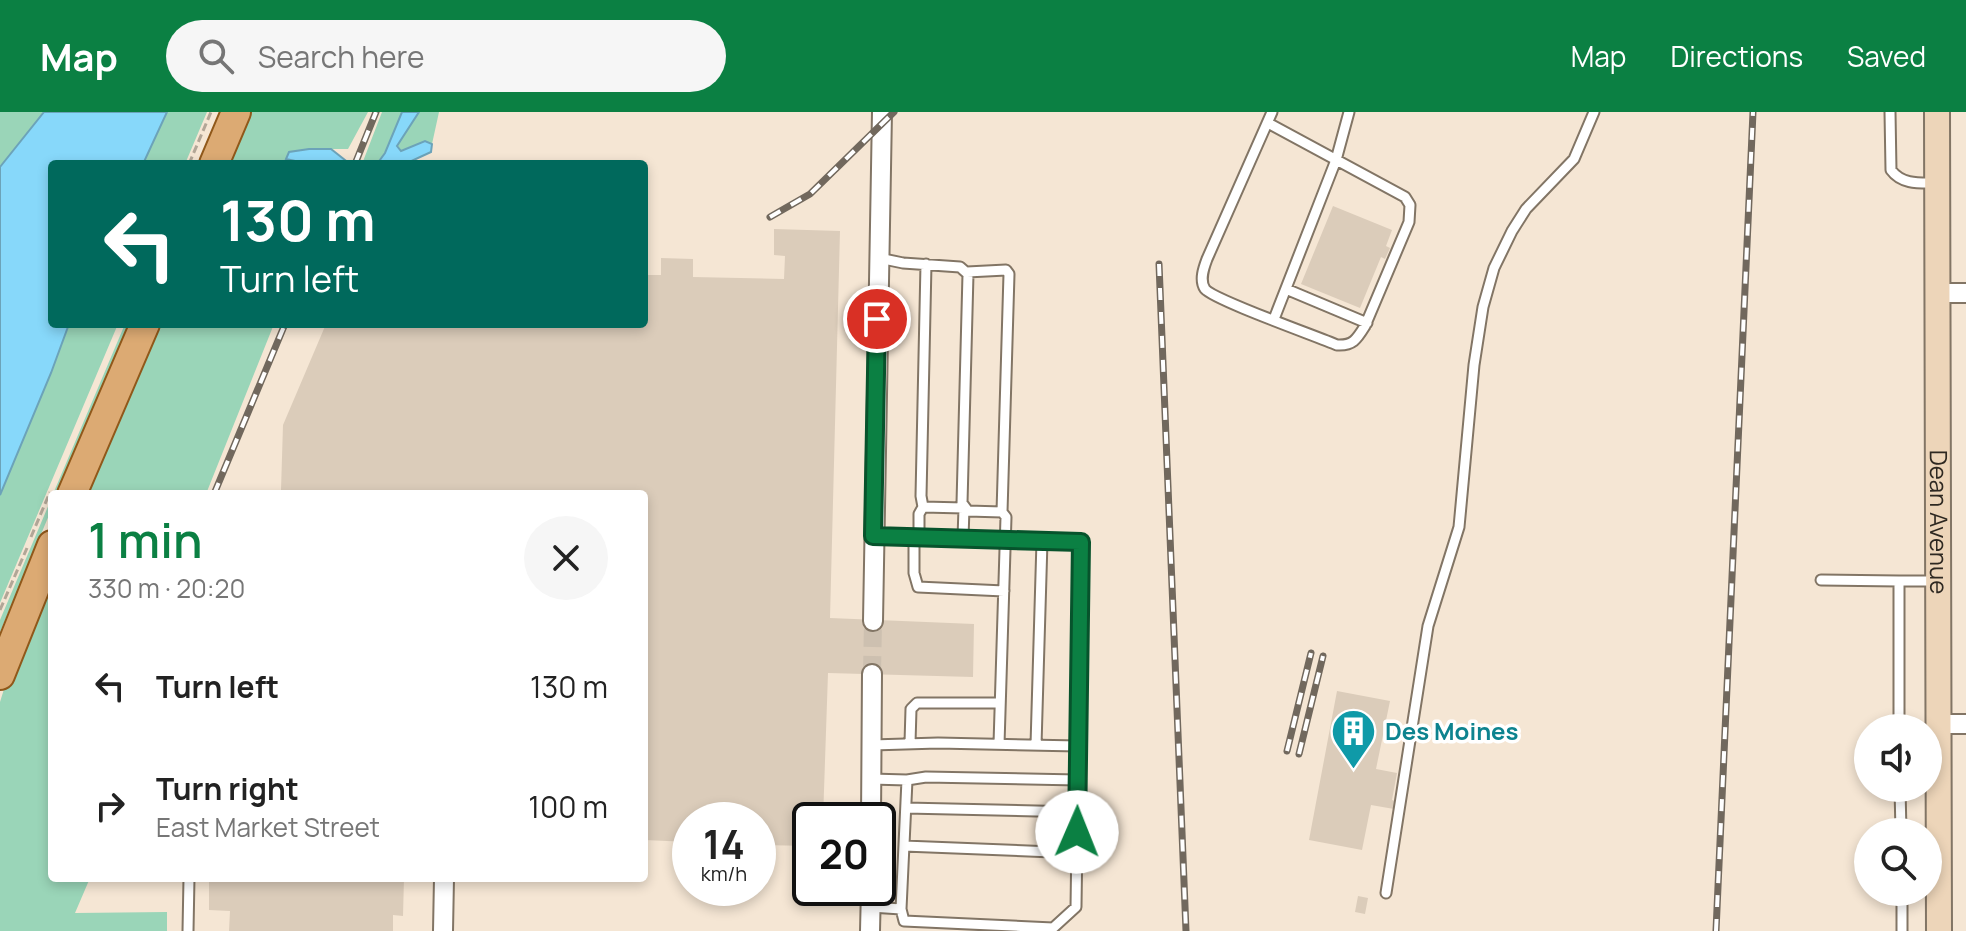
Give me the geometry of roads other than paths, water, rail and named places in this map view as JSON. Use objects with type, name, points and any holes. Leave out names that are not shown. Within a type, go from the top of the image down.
[{"type":"main road","points":[[216,160],[236,112]]},
{"type":"main road","points":[[74,490],[143,328]]},
{"type":"main road","points":[[0,675],[48,555]]},
{"type":"street","points":[[873,621],[882,112]]},
{"type":"street","name":"Dean Avenue","points":[[1937,112],[1939,714]]},
{"type":"street","points":[[1937,293],[1966,293]]},
{"type":"street","points":[[871,802],[872,674]]},
{"type":"street","points":[[1942,724],[1966,724]]},
{"type":"street","name":"Dean Avenue","points":[[1935,802],[1939,931]]},
{"type":"street","points":[[443,931],[444,882]]},
{"type":"street","points":[[870,931],[871,906]]},
{"type":"lane","points":[[1268,123],[1405,197],[1410,205],[1409,222],[1356,342],[1337,345],[1206,290],[1202,283],[1207,259],[1272,112]]},
{"type":"lane","points":[[1274,319],[1336,160],[1349,112]]},
{"type":"lane","points":[[1386,893],[1428,626],[1459,527],[1474,365],[1483,307],[1494,268],[1512,231],[1526,209],[1574,159],[1594,112]]},
{"type":"lane","points":[[1890,112],[1891,170],[1896,177],[1905,181],[1937,183]]},
{"type":"lane","points":[[879,257],[960,267],[967,272],[1006,270],[1009,274],[1002,512],[1006,517],[1006,540],[999,744]]},
{"type":"lane","points":[[923,507],[926,264]]},
{"type":"lane","points":[[963,538],[967,272]]},
{"type":"lane","points":[[1286,289],[1367,323]]},
{"type":"lane","points":[[1002,512],[923,507],[919,511],[914,573],[918,587],[1004,591]]},
{"type":"lane","points":[[873,536],[1081,542],[1076,907],[1053,928],[904,921],[901,909],[907,780]]},
{"type":"lane","points":[[1036,745],[1042,541]]},
{"type":"lane","points":[[1821,580],[1938,581]]},
{"type":"lane","points":[[1899,581],[1899,714]]},
{"type":"lane","points":[[910,743],[911,709],[917,703],[1000,703]]},
{"type":"lane","points":[[872,745],[1078,746]]},
{"type":"lane","points":[[871,779],[1078,780]]},
{"type":"lane","points":[[906,808],[1077,812]]},
{"type":"lane","points":[[904,846],[1077,853]]},
{"type":"lane","points":[[188,931],[189,882]]},
{"type":"lane","points":[[894,906],[901,909]]},
{"type":"lane","points":[[1902,906],[1902,931]]},
{"type":"water","points":[[44,112],[167,112],[145,160],[48,160],[48,328],[68,328],[0,495],[0,167]]},
{"type":"water","points":[[402,112],[419,112],[397,146],[401,151],[425,141],[432,144],[431,152],[414,160],[380,160]]},
{"type":"water","points":[[331,149],[345,160],[291,160],[286,159],[289,152]]},
{"type":"tunnel","points":[[872,674],[873,621]]},
{"type":"railway","points":[[357,160],[376,112]]},
{"type":"railway","points":[[770,217],[810,194],[894,112]]},
{"type":"railway","points":[[1716,931],[1753,112]]},
{"type":"railway","points":[[1159,264],[1186,931]]},
{"type":"railway","points":[[216,490],[283,328]]},
{"type":"railway","points":[[1287,751],[1311,653]]},
{"type":"railway","points":[[1299,754],[1323,656]]},
{"type":"place","name":"Des Moines","points":[[1354,771]]}]
